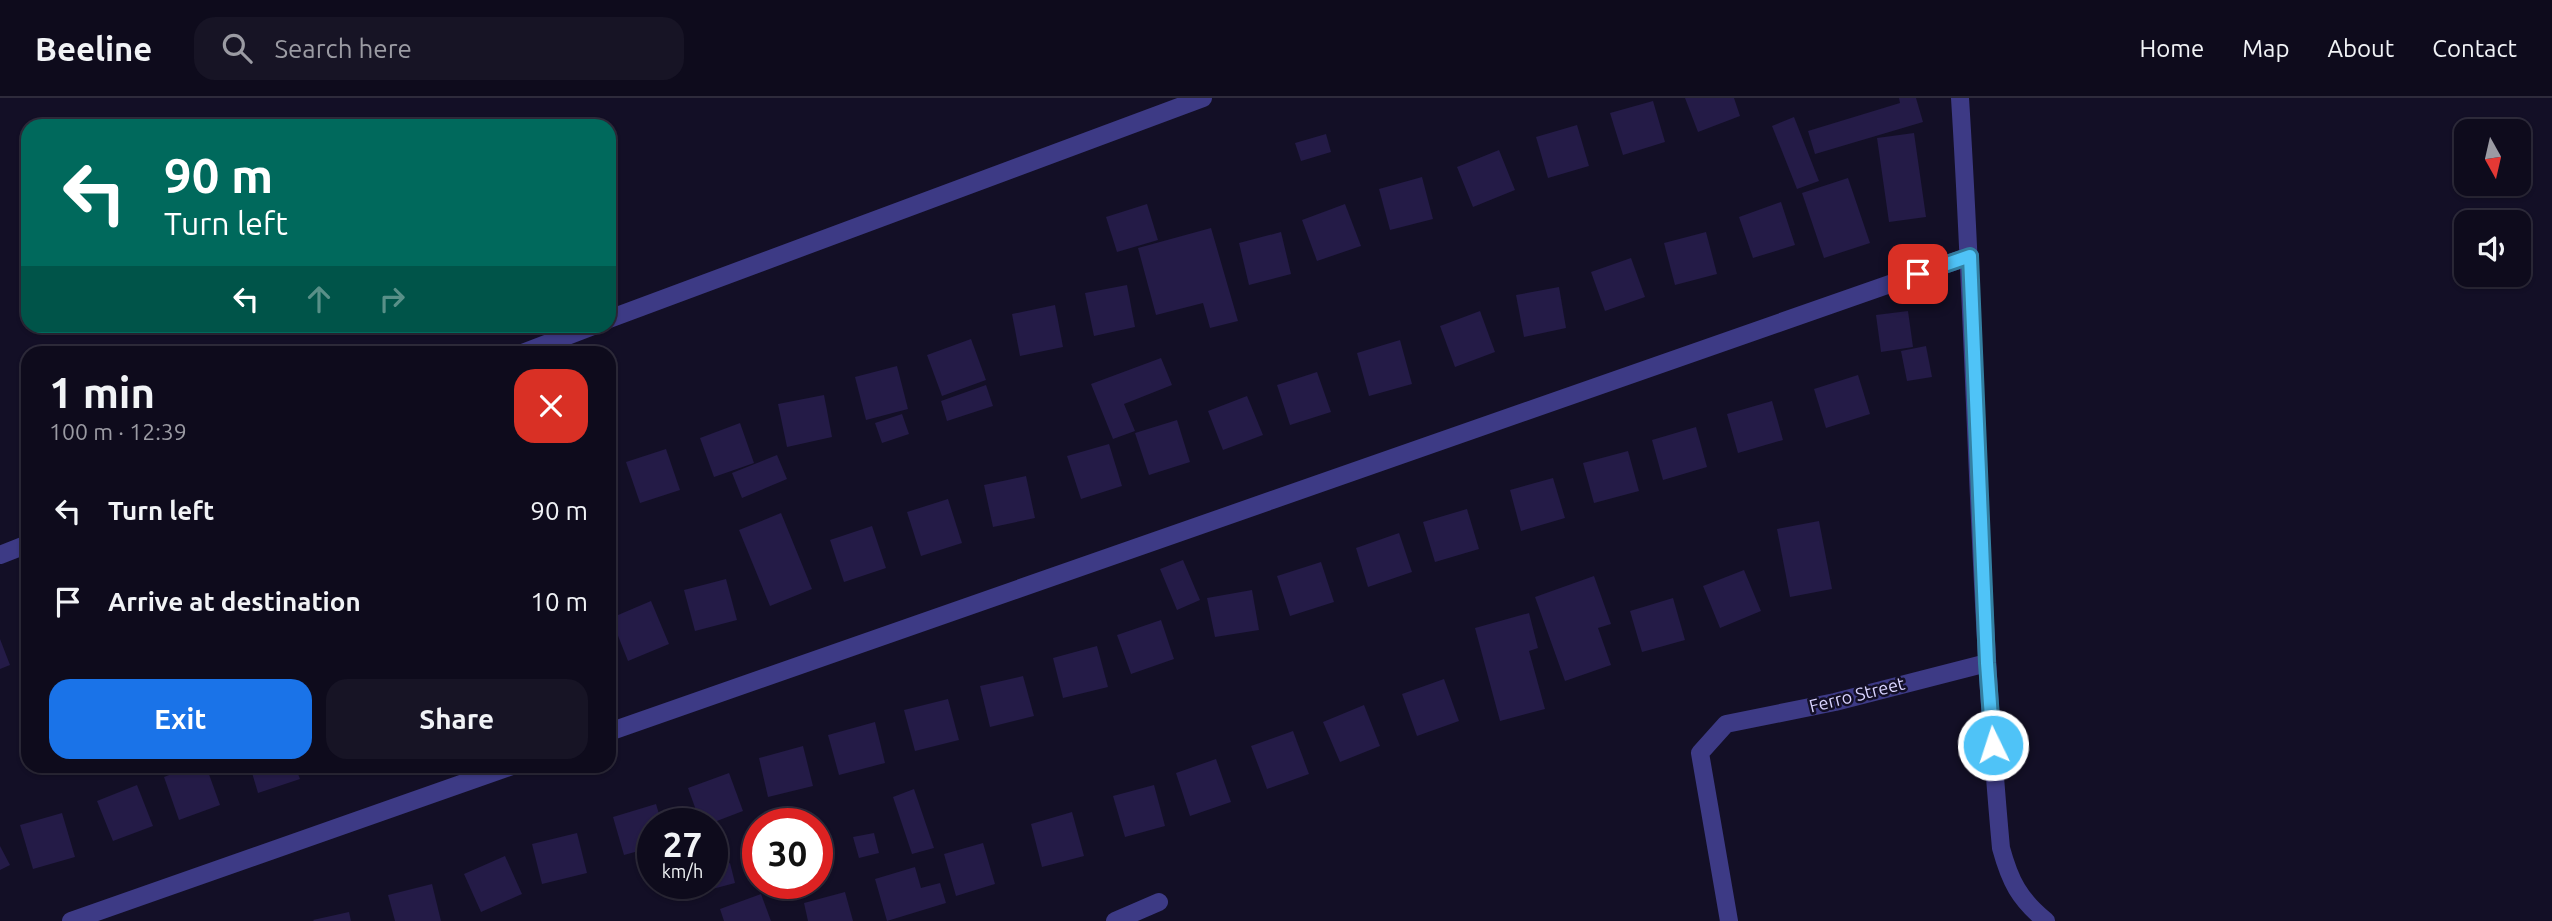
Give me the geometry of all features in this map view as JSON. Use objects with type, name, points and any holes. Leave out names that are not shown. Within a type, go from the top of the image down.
[{"type":"street","points":[[616,316],[1203,98]]},
{"type":"street","points":[[1960,98],[1970,256],[1987,663],[2001,848],[2010,878],[2019,895],[2046,921]]},
{"type":"street","points":[[616,731],[1970,256]]},
{"type":"street","points":[[541,346],[575,333]]},
{"type":"street","points":[[0,555],[21,547]]},
{"type":"street","name":"Ferro Street","points":[[1729,921],[1700,752],[1726,724],[1835,702],[1987,663]]},
{"type":"street","points":[[71,921],[492,773]]},
{"type":"street","points":[[1115,921],[1160,902]]},
{"type":"building","points":[[1685,98],[1734,98],[1740,116],[1698,132]]},
{"type":"building","points":[[1899,98],[1916,98],[1923,122],[1815,154],[1808,131],[1900,103]]},
{"type":"building","points":[[1653,101],[1665,142],[1623,155],[1610,113]]},
{"type":"building","points":[[1794,117],[1819,181],[1797,189],[1772,126]]},
{"type":"building","points":[[1577,125],[1589,166],[1548,178],[1536,137]]},
{"type":"building","points":[[1914,133],[1926,217],[1889,222],[1877,138]]},
{"type":"building","points":[[1326,134],[1331,152],[1301,161],[1295,143]]},
{"type":"building","points":[[1499,150],[1515,190],[1473,207],[1457,167]]},
{"type":"building","points":[[1422,177],[1433,219],[1390,230],[1379,189]]},
{"type":"building","points":[[1848,178],[1870,243],[1824,258],[1802,193]]},
{"type":"building","points":[[1781,202],[1795,245],[1753,258],[1739,217]]},
{"type":"building","points":[[1147,204],[1158,240],[1117,252],[1106,217]]},
{"type":"building","points":[[1345,204],[1361,246],[1317,261],[1302,220]]},
{"type":"building","points":[[1211,228],[1238,321],[1210,328],[1203,303],[1156,315],[1138,248]]},
{"type":"building","points":[[1281,232],[1291,274],[1249,285],[1239,243]]},
{"type":"building","points":[[1706,232],[1717,274],[1675,285],[1664,243]]},
{"type":"building","points":[[1631,258],[1645,297],[1605,311],[1591,272]]},
{"type":"building","points":[[1127,285],[1135,327],[1094,336],[1085,293]]},
{"type":"building","points":[[1559,287],[1566,328],[1524,337],[1516,295]]},
{"type":"building","points":[[1055,305],[1063,347],[1020,356],[1012,314]]},
{"type":"building","points":[[1480,311],[1495,352],[1455,367],[1440,326]]},
{"type":"building","points":[[1908,311],[1913,347],[1881,352],[1876,315]]},
{"type":"building","points":[[971,339],[986,380],[942,396],[927,355]]},
{"type":"building","points":[[1400,340],[1412,384],[1369,396],[1357,353]]},
{"type":"building","points":[[1926,346],[1932,377],[1907,381],[1901,351]]},
{"type":"building","points":[[1161,358],[1172,385],[1124,404],[1135,431],[1113,439],[1091,384]]},
{"type":"building","points":[[897,366],[908,409],[866,420],[855,377]]},
{"type":"building","points":[[1317,372],[1331,412],[1290,425],[1277,385]]},
{"type":"building","points":[[1858,375],[1870,414],[1826,428],[1814,389]]},
{"type":"building","points":[[986,385],[993,406],[947,421],[941,401]]},
{"type":"building","points":[[824,395],[832,437],[787,447],[778,404]]},
{"type":"building","points":[[1247,396],[1263,435],[1223,450],[1208,411]]},
{"type":"building","points":[[1772,401],[1783,440],[1738,453],[1727,414]]},
{"type":"building","points":[[902,414],[909,434],[882,443],[875,423]]},
{"type":"building","points":[[1177,420],[1190,462],[1149,475],[1135,433]]},
{"type":"building","points":[[740,423],[754,463],[714,477],[700,438]]},
{"type":"building","points":[[1696,427],[1707,467],[1663,480],[1652,440]]},
{"type":"building","points":[[1109,444],[1122,486],[1081,499],[1067,456]]},
{"type":"building","points":[[666,449],[680,490],[640,503],[626,462]]},
{"type":"building","points":[[1628,451],[1639,491],[1594,503],[1583,463]]},
{"type":"building","points":[[777,455],[787,479],[742,498],[732,473]]},
{"type":"building","points":[[1026,476],[1035,518],[993,527],[984,485]]},
{"type":"building","points":[[1553,478],[1565,518],[1521,531],[1510,490]]},
{"type":"building","points":[[948,499],[962,543],[921,556],[907,512]]},
{"type":"building","points":[[1467,509],[1479,549],[1435,562],[1423,522]]},
{"type":"building","points":[[781,513],[812,589],[770,606],[739,530]]},
{"type":"building","points":[[1819,521],[1832,589],[1790,597],[1777,529]]},
{"type":"building","points":[[872,526],[886,568],[844,582],[830,540]]},
{"type":"building","points":[[1399,533],[1412,572],[1368,587],[1356,548]]},
{"type":"building","points":[[1183,560],[1200,600],[1177,610],[1160,569]]},
{"type":"building","points":[[1321,562],[1334,602],[1290,616],[1277,576]]},
{"type":"building","points":[[1744,570],[1761,611],[1720,628],[1703,586]]},
{"type":"building","points":[[1594,576],[1611,624],[1598,628],[1611,665],[1565,681],[1535,597]]},
{"type":"building","points":[[726,579],[737,620],[695,631],[684,590]]},
{"type":"building","points":[[1252,590],[1259,630],[1215,637],[1207,598]]},
{"type":"building","points":[[1673,598],[1685,640],[1642,652],[1630,611]]},
{"type":"building","points":[[651,601],[669,644],[628,661],[616,631],[616,616]]},
{"type":"building","points":[[1529,613],[1538,648],[1529,651],[1545,709],[1500,721],[1475,628]]},
{"type":"building","points":[[1161,620],[1174,659],[1131,674],[1117,635]]},
{"type":"building","points":[[0,639],[10,665],[0,669]]},
{"type":"building","points":[[1097,646],[1108,687],[1063,698],[1053,658]]},
{"type":"building","points":[[1023,676],[1034,716],[990,727],[980,686]]},
{"type":"building","points":[[1444,679],[1459,721],[1417,736],[1402,694]]},
{"type":"building","points":[[948,699],[959,740],[915,751],[904,710]]},
{"type":"building","points":[[1364,705],[1380,746],[1340,762],[1323,722]]},
{"type":"building","points":[[875,722],[885,763],[839,775],[828,735]]},
{"type":"building","points":[[1293,731],[1309,774],[1267,789],[1251,746]]},
{"type":"building","points":[[803,746],[813,786],[768,797],[759,758]]},
{"type":"building","points":[[1216,759],[1231,802],[1190,816],[1176,773]]},
{"type":"building","points":[[174,773],[209,773],[220,805],[179,820],[164,777]]},
{"type":"building","points":[[252,773],[298,773],[300,779],[258,793]]},
{"type":"building","points":[[729,773],[742,811],[728,817],[728,808],[695,808],[688,788]]},
{"type":"building","points":[[137,785],[153,826],[113,841],[97,801]]},
{"type":"building","points":[[1154,785],[1165,826],[1125,837],[1113,796]]},
{"type":"building","points":[[914,789],[934,848],[912,854],[893,797]]},
{"type":"building","points":[[637,810],[637,851],[624,855],[613,817]]},
{"type":"building","points":[[1072,812],[1084,856],[1042,867],[1031,824]]},
{"type":"building","points":[[62,813],[75,857],[33,869],[20,825]]},
{"type":"building","points":[[577,833],[587,873],[542,884],[532,844]]},
{"type":"building","points":[[874,833],[879,853],[859,858],[853,837]]},
{"type":"building","points":[[983,843],[995,884],[956,896],[944,854]]},
{"type":"building","points":[[0,846],[10,865],[0,870]]},
{"type":"building","points":[[505,856],[522,894],[481,912],[464,874]]},
{"type":"building","points":[[728,864],[735,883],[728,885]]},
{"type":"building","points":[[915,867],[921,888],[940,883],[946,903],[887,921],[875,879]]},
{"type":"building","points":[[432,884],[441,921],[395,921],[388,895]]},
{"type":"building","points":[[845,892],[853,921],[808,921],[804,903],[833,899],[833,895]]},
{"type":"building","points":[[747,899],[763,899],[771,921],[724,921],[720,909]]},
{"type":"building","points":[[349,912],[351,921],[313,920]]},
{"type":"route","points":[[1918,274],[1970,256],[1987,663],[1993,745]]}]
